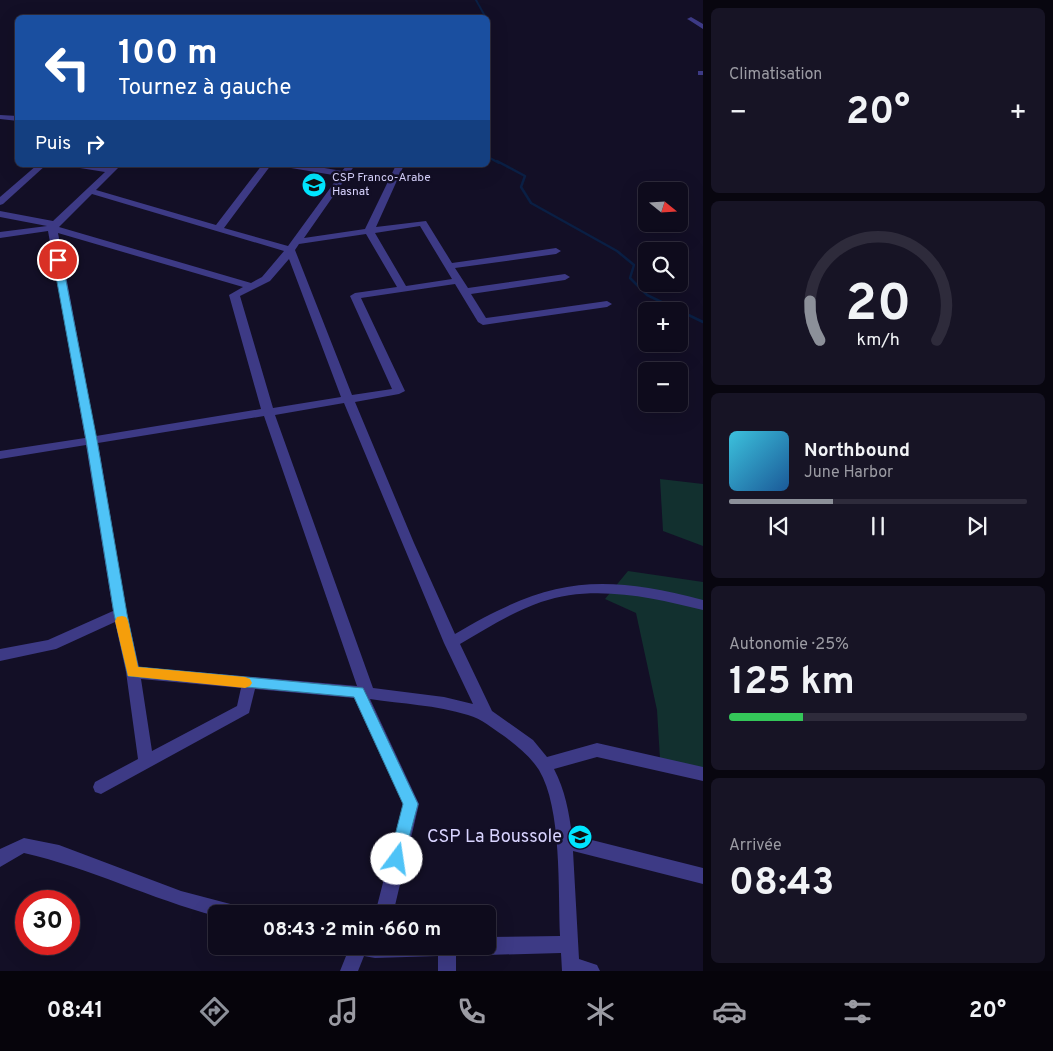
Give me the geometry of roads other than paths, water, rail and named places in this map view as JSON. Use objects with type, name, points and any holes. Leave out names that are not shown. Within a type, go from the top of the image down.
[{"type":"street","points":[[691,19],[703,27]]},
{"type":"street","points":[[0,116],[15,118]]},
{"type":"street","points":[[0,202],[40,167]]},
{"type":"street","points":[[218,229],[265,167]]},
{"type":"street","points":[[303,167],[344,174]]},
{"type":"street","points":[[349,167],[293,246],[266,279],[234,295],[268,412],[363,693],[410,804],[386,905]]},
{"type":"street","points":[[369,231],[399,167]]},
{"type":"street","points":[[0,235],[53,226],[114,168]]},
{"type":"street","points":[[90,191],[218,229],[293,246],[369,231],[423,223],[482,322],[607,304]]},
{"type":"street","points":[[0,214],[53,226],[251,286]]},
{"type":"street","points":[[53,226],[120,614],[133,672],[146,762]]},
{"type":"street","points":[[369,231],[403,289]]},
{"type":"street","points":[[293,246],[347,400],[451,643],[486,716]]},
{"type":"street","points":[[449,266],[556,250]]},
{"type":"street","points":[[464,292],[565,277]]},
{"type":"street","points":[[0,456],[400,391],[355,296],[458,281]]},
{"type":"street","points":[[451,643],[496,618],[549,594],[593,588],[614,588],[703,605]]},
{"type":"street","points":[[0,655],[51,645],[120,614]]},
{"type":"street","points":[[133,672],[363,693],[444,703],[470,709],[486,716],[528,745],[544,765],[552,780],[560,808],[564,841],[571,968],[591,971]]},
{"type":"street","points":[[100,787],[244,709],[249,683]]},
{"type":"street","points":[[544,765],[597,750],[703,774]]},
{"type":"street","points":[[564,841],[703,876]]},
{"type":"street","points":[[4,851],[24,845],[59,853],[181,899],[208,906]]},
{"type":"street","points":[[496,946],[569,944]]},
{"type":"street","points":[[349,971],[361,955]]},
{"type":"street","points":[[447,955],[447,971]]},
{"type":"waterway","points":[[476,0],[484,15]]},
{"type":"waterway","points":[[490,158],[499,163]]},
{"type":"waterway","points":[[497,161],[525,176],[521,187],[531,203],[617,251],[634,265],[630,278],[647,295],[703,322]]},
{"type":"place","name":"CSP Franco-Arabe Hasnat","points":[[314,185]]},
{"type":"place","name":"CSP La Boussole","points":[[580,837]]}]
